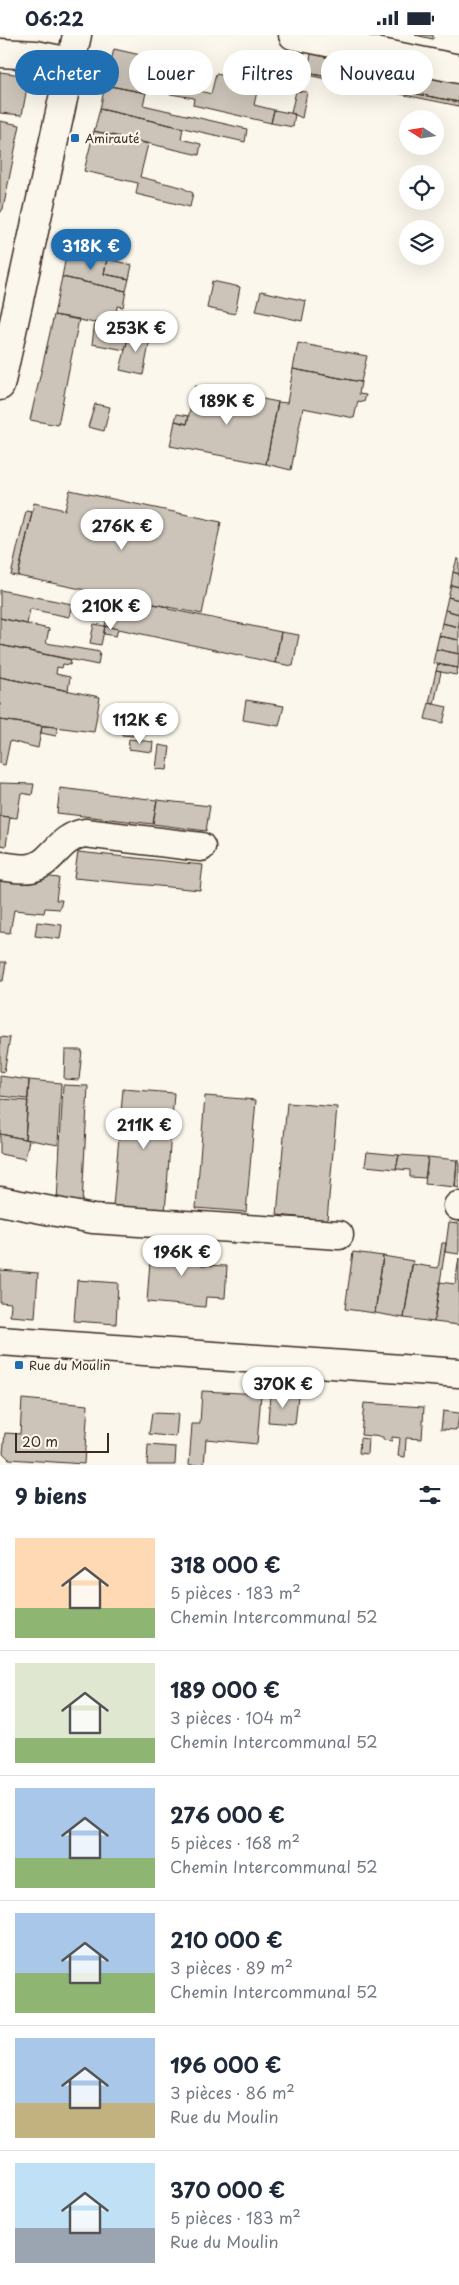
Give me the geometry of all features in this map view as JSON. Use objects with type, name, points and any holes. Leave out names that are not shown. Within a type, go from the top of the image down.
[{"type":"street","points":[[73,50],[77,35]]},
{"type":"street","points":[[293,35],[459,69]]},
{"type":"street","points":[[0,53],[15,54]]},
{"type":"street","points":[[0,386],[7,322],[62,95]]},
{"type":"street","points":[[0,866],[26,869],[39,866],[50,858],[68,839],[85,833],[201,847]]},
{"type":"street","points":[[0,1201],[93,1219],[339,1235]]},
{"type":"street","points":[[0,1341],[459,1373]]},
{"type":"building","points":[[415,35],[433,35],[433,39]]},
{"type":"building","points":[[119,50],[129,52],[129,90],[119,88]]},
{"type":"building","points":[[312,50],[321,52],[321,76],[311,74]]},
{"type":"building","points":[[0,72],[15,74],[15,95],[26,95],[22,115],[0,113]]},
{"type":"building","points":[[216,74],[223,75],[223,95],[256,95],[254,105],[274,110],[271,123],[193,105],[194,98],[176,95],[213,95]]},
{"type":"building","points":[[311,74],[321,76],[321,78],[311,76]]},
{"type":"building","points":[[433,74],[459,79],[459,102],[422,95],[433,95]]},
{"type":"building","points":[[119,88],[129,90],[129,95],[146,95],[143,105],[247,129],[245,142],[100,109],[103,95],[119,95]]},
{"type":"building","points":[[295,95],[306,95],[302,118],[291,113]]},
{"type":"building","points":[[405,95],[422,95],[459,102],[459,106]]},
{"type":"building","points":[[100,109],[183,128],[181,139],[201,144],[199,155],[94,131]]},
{"type":"building","points":[[274,110],[295,114],[293,127],[271,123]]},
{"type":"building","points":[[0,121],[20,125],[3,209],[0,213]]},
{"type":"building","points":[[94,131],[148,144],[140,177],[181,187],[193,193],[190,207],[136,194],[138,183],[84,171]]},
{"type":"building","points":[[67,251],[107,259],[104,274],[129,279],[126,291],[62,277]]},
{"type":"building","points":[[107,259],[132,265],[129,279],[104,274]]},
{"type":"building","points":[[62,277],[126,291],[123,307],[117,306],[116,316],[133,319],[130,330],[54,315]]},
{"type":"building","points":[[212,281],[240,287],[235,314],[207,308]]},
{"type":"building","points":[[261,291],[306,301],[302,321],[256,311]]},
{"type":"building","points":[[54,315],[79,319],[58,425],[30,420]]},
{"type":"building","points":[[132,320],[153,325],[151,334],[130,330]]},
{"type":"building","points":[[95,322],[130,330],[125,350],[92,344]]},
{"type":"building","points":[[130,330],[151,334],[143,375],[120,370]]},
{"type":"building","points":[[298,343],[367,356],[361,382],[293,369]]},
{"type":"building","points":[[293,369],[361,382],[359,394],[366,395],[364,402],[358,401],[354,418],[303,408],[291,470],[266,464],[278,402],[287,403]]},
{"type":"building","points":[[195,386],[278,402],[266,464],[170,446],[175,421],[187,424]]},
{"type":"building","points":[[95,404],[110,407],[104,431],[88,427]]},
{"type":"building","points":[[177,414],[189,416],[187,424],[175,421]]},
{"type":"building","points":[[70,490],[221,522],[202,614],[18,576],[34,503],[65,510]]},
{"type":"building","points":[[26,511],[32,512],[18,576],[11,575]]},
{"type":"building","points":[[457,559],[459,559],[459,574],[453,572]]},
{"type":"building","points":[[453,572],[459,574],[459,587],[451,585]]},
{"type":"building","points":[[451,585],[459,587],[459,600],[448,597]]},
{"type":"building","points":[[0,590],[72,604],[69,617],[30,609],[27,624],[0,618]]},
{"type":"building","points":[[112,595],[168,607],[168,609],[281,632],[275,663],[105,626]]},
{"type":"building","points":[[448,597],[459,600],[459,614],[445,610]]},
{"type":"building","points":[[445,610],[459,614],[459,627],[442,623]]},
{"type":"building","points":[[0,618],[49,629],[46,643],[100,652],[98,665],[0,645]]},
{"type":"building","points":[[442,623],[459,627],[459,640],[439,636]]},
{"type":"building","points":[[94,624],[105,626],[101,645],[90,643]]},
{"type":"building","points":[[105,626],[118,629],[116,636],[104,634]]},
{"type":"building","points":[[281,632],[299,635],[293,666],[275,663]]},
{"type":"building","points":[[439,636],[459,640],[459,654],[436,649]]},
{"type":"building","points":[[0,645],[71,660],[70,665],[63,664],[62,668],[57,667],[56,674],[70,677],[68,691],[0,677]]},
{"type":"building","points":[[436,649],[459,654],[458,668],[433,663]]},
{"type":"building","points":[[438,664],[458,668],[456,675],[436,671]]},
{"type":"building","points":[[436,671],[441,672],[434,704],[429,703]]},
{"type":"building","points":[[0,677],[100,697],[94,732],[0,720]]},
{"type":"building","points":[[246,700],[284,706],[279,726],[243,720]]},
{"type":"building","points":[[429,703],[447,707],[443,723],[425,719]]},
{"type":"building","points":[[0,720],[42,726],[38,748],[10,741],[5,765],[0,764]]},
{"type":"building","points":[[124,721],[135,722],[133,736],[122,735]]},
{"type":"building","points":[[42,726],[58,727],[56,736],[41,733]]},
{"type":"building","points":[[129,739],[153,742],[152,752],[128,749]]},
{"type":"building","points":[[159,745],[170,747],[167,770],[156,769]]},
{"type":"building","points":[[0,783],[34,784],[32,795],[21,793],[17,818],[0,816]]},
{"type":"building","points":[[60,788],[157,800],[153,824],[57,813]]},
{"type":"building","points":[[157,800],[210,806],[206,831],[153,824]]},
{"type":"building","points":[[0,816],[10,817],[6,846],[0,845]]},
{"type":"building","points":[[78,852],[203,865],[200,890],[74,878]]},
{"type":"building","points":[[0,871],[59,878],[56,900],[62,900],[60,909],[45,908],[44,913],[14,910],[10,933],[0,932]]},
{"type":"building","points":[[37,922],[62,925],[60,939],[35,936]]},
{"type":"building","points":[[0,962],[6,962],[3,981],[0,981]]},
{"type":"building","points":[[0,1037],[10,1038],[4,1072],[0,1071]]},
{"type":"building","points":[[65,1050],[82,1050],[79,1080],[64,1079]]},
{"type":"building","points":[[0,1076],[29,1080],[28,1099],[0,1096]]},
{"type":"building","points":[[29,1080],[61,1083],[58,1145],[25,1139]]},
{"type":"building","points":[[63,1085],[88,1086],[82,1204],[57,1202]]},
{"type":"building","points":[[123,1089],[174,1093],[165,1212],[113,1207]]},
{"type":"building","points":[[205,1096],[256,1100],[246,1212],[196,1208]]},
{"type":"building","points":[[1,1099],[28,1101],[25,1139],[0,1134]]},
{"type":"building","points":[[287,1103],[337,1107],[327,1220],[277,1215]]},
{"type":"building","points":[[0,1134],[29,1140],[25,1159],[0,1154]]},
{"type":"building","points":[[367,1152],[399,1155],[396,1169],[365,1166]]},
{"type":"building","points":[[399,1155],[428,1157],[425,1178],[410,1177],[410,1170],[396,1169]]},
{"type":"building","points":[[428,1157],[457,1160],[455,1187],[425,1184]]},
{"type":"building","points":[[457,1160],[459,1160],[459,1188],[455,1187]]},
{"type":"building","points":[[449,1222],[459,1223],[459,1254],[445,1252]]},
{"type":"building","points":[[152,1234],[171,1235],[170,1255],[202,1257],[201,1265],[227,1266],[225,1298],[206,1297],[205,1307],[147,1302]]},
{"type":"building","points":[[442,1243],[446,1243],[434,1322],[404,1318],[412,1264],[438,1268]]},
{"type":"building","points":[[353,1252],[383,1256],[375,1313],[345,1309]]},
{"type":"building","points":[[383,1256],[413,1261],[404,1318],[375,1313]]},
{"type":"building","points":[[459,1258],[459,1325],[434,1322],[440,1282],[455,1284]]},
{"type":"building","points":[[0,1270],[38,1273],[35,1318],[10,1316],[11,1303],[0,1302]]},
{"type":"building","points":[[77,1280],[118,1283],[116,1324],[74,1321]]},
{"type":"building","points":[[202,1391],[261,1394],[257,1444],[206,1439],[204,1465],[189,1465],[192,1424],[200,1424]]},
{"type":"building","points":[[270,1394],[298,1396],[295,1424],[268,1422]]},
{"type":"building","points":[[22,1399],[88,1405],[84,1464],[9,1459],[3,1453],[5,1433],[20,1434]]},
{"type":"building","points":[[364,1403],[424,1407],[422,1439],[406,1438],[405,1457],[398,1456],[400,1438],[392,1437],[392,1441],[383,1440],[383,1437],[361,1435]]},
{"type":"building","points":[[443,1411],[459,1413],[457,1430],[441,1429]]},
{"type":"building","points":[[152,1413],[178,1414],[176,1437],[149,1434]]},
{"type":"building","points":[[360,1438],[368,1439],[367,1454],[359,1453]]},
{"type":"building","points":[[148,1445],[176,1447],[175,1465],[147,1465]]},
{"type":"place","name":"Amirauté","points":[[75,138]]},
{"type":"place","name":"Rue du Moulin","points":[[19,1365]]}]
